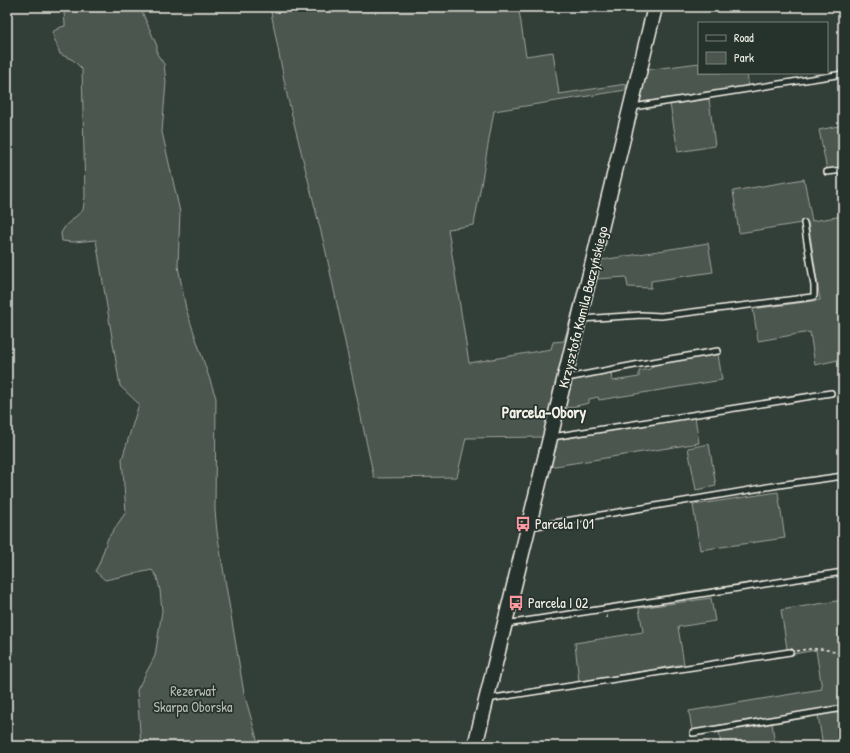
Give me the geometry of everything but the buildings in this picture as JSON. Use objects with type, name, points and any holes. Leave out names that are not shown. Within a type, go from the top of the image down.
[{"type":"street","name":"Krzysztofa Kamila Baczyńskiego","points":[[475,746],[656,7]]},
{"type":"lane","points":[[631,108],[843,74]]},
{"type":"lane","points":[[827,172],[843,170]]},
{"type":"lane","points":[[580,319],[642,315],[660,316],[812,297],[814,296],[814,292],[804,223]]},
{"type":"lane","points":[[565,379],[640,364],[718,351]]},
{"type":"lane","points":[[551,437],[831,393]]},
{"type":"lane","points":[[528,527],[843,476]]},
{"type":"lane","points":[[504,625],[843,572]]},
{"type":"lane","points":[[486,699],[790,652]]},
{"type":"lane","points":[[693,733],[843,708]]},
{"type":"path","points":[[790,652],[820,648],[827,649],[843,656]]},
{"type":"green space","name":"Rezerwat Skarpa Oborska","points":[[59,7],[140,7],[157,46],[157,54],[164,64],[166,82],[162,132],[180,212],[178,266],[186,309],[216,398],[215,510],[217,532],[244,693],[259,746],[141,746],[137,690],[155,656],[162,611],[160,590],[157,577],[152,570],[105,580],[95,571],[108,538],[126,512],[122,459],[139,404],[120,386],[96,240],[73,242],[62,241],[61,233],[66,225],[83,210],[85,196],[82,69],[73,60],[60,54],[52,32],[65,26],[64,12]]},
{"type":"green space","points":[[270,7],[544,7],[519,11],[526,56],[553,52],[559,94],[626,84],[626,90],[494,111],[474,225],[448,229],[469,363],[551,349],[553,342],[564,341],[581,282],[543,437],[466,438],[457,477],[374,478],[325,248],[287,95]]},
{"type":"green space","points":[[698,63],[698,74],[747,74],[748,81],[747,86],[638,103],[646,70]]},
{"type":"green space","points":[[709,99],[715,146],[678,152],[670,104]]},
{"type":"green space","points":[[843,125],[843,167],[827,170],[819,130]]},
{"type":"green space","points":[[804,179],[812,221],[843,216],[843,359],[815,365],[810,332],[758,341],[753,309],[820,300],[808,222],[739,233],[733,191]]},
{"type":"green space","points":[[708,243],[713,272],[651,281],[651,288],[628,287],[626,277],[596,279],[600,261],[602,260]]},
{"type":"green space","points":[[718,354],[722,380],[599,400],[598,397],[589,399],[589,403],[563,409],[571,380],[611,372],[612,381],[639,377],[639,371],[650,369],[655,364]]},
{"type":"green space","points":[[695,417],[699,443],[549,467],[552,453],[555,452],[557,445],[555,443],[556,440]]},
{"type":"green space","points":[[709,444],[716,486],[696,490],[688,448]]},
{"type":"green space","points":[[778,492],[785,538],[700,550],[693,505]]},
{"type":"green space","points":[[711,598],[715,621],[678,627],[684,664],[579,682],[575,643],[643,632],[639,608]]},
{"type":"green space","points":[[843,600],[843,706],[692,730],[689,711],[822,689],[816,650],[788,655],[781,610]]},
{"type":"green space","points":[[843,711],[843,746],[823,746],[818,715]]},
{"type":"green space","points":[[772,722],[775,746],[721,746],[719,731]]},
{"type":"place","name":"Parcela I 01","points":[[523,524]]},
{"type":"place","name":"Parcela I 02","points":[[516,603]]},
{"type":"district","name":"Parcela-Obory","points":[[544,412]]}]
